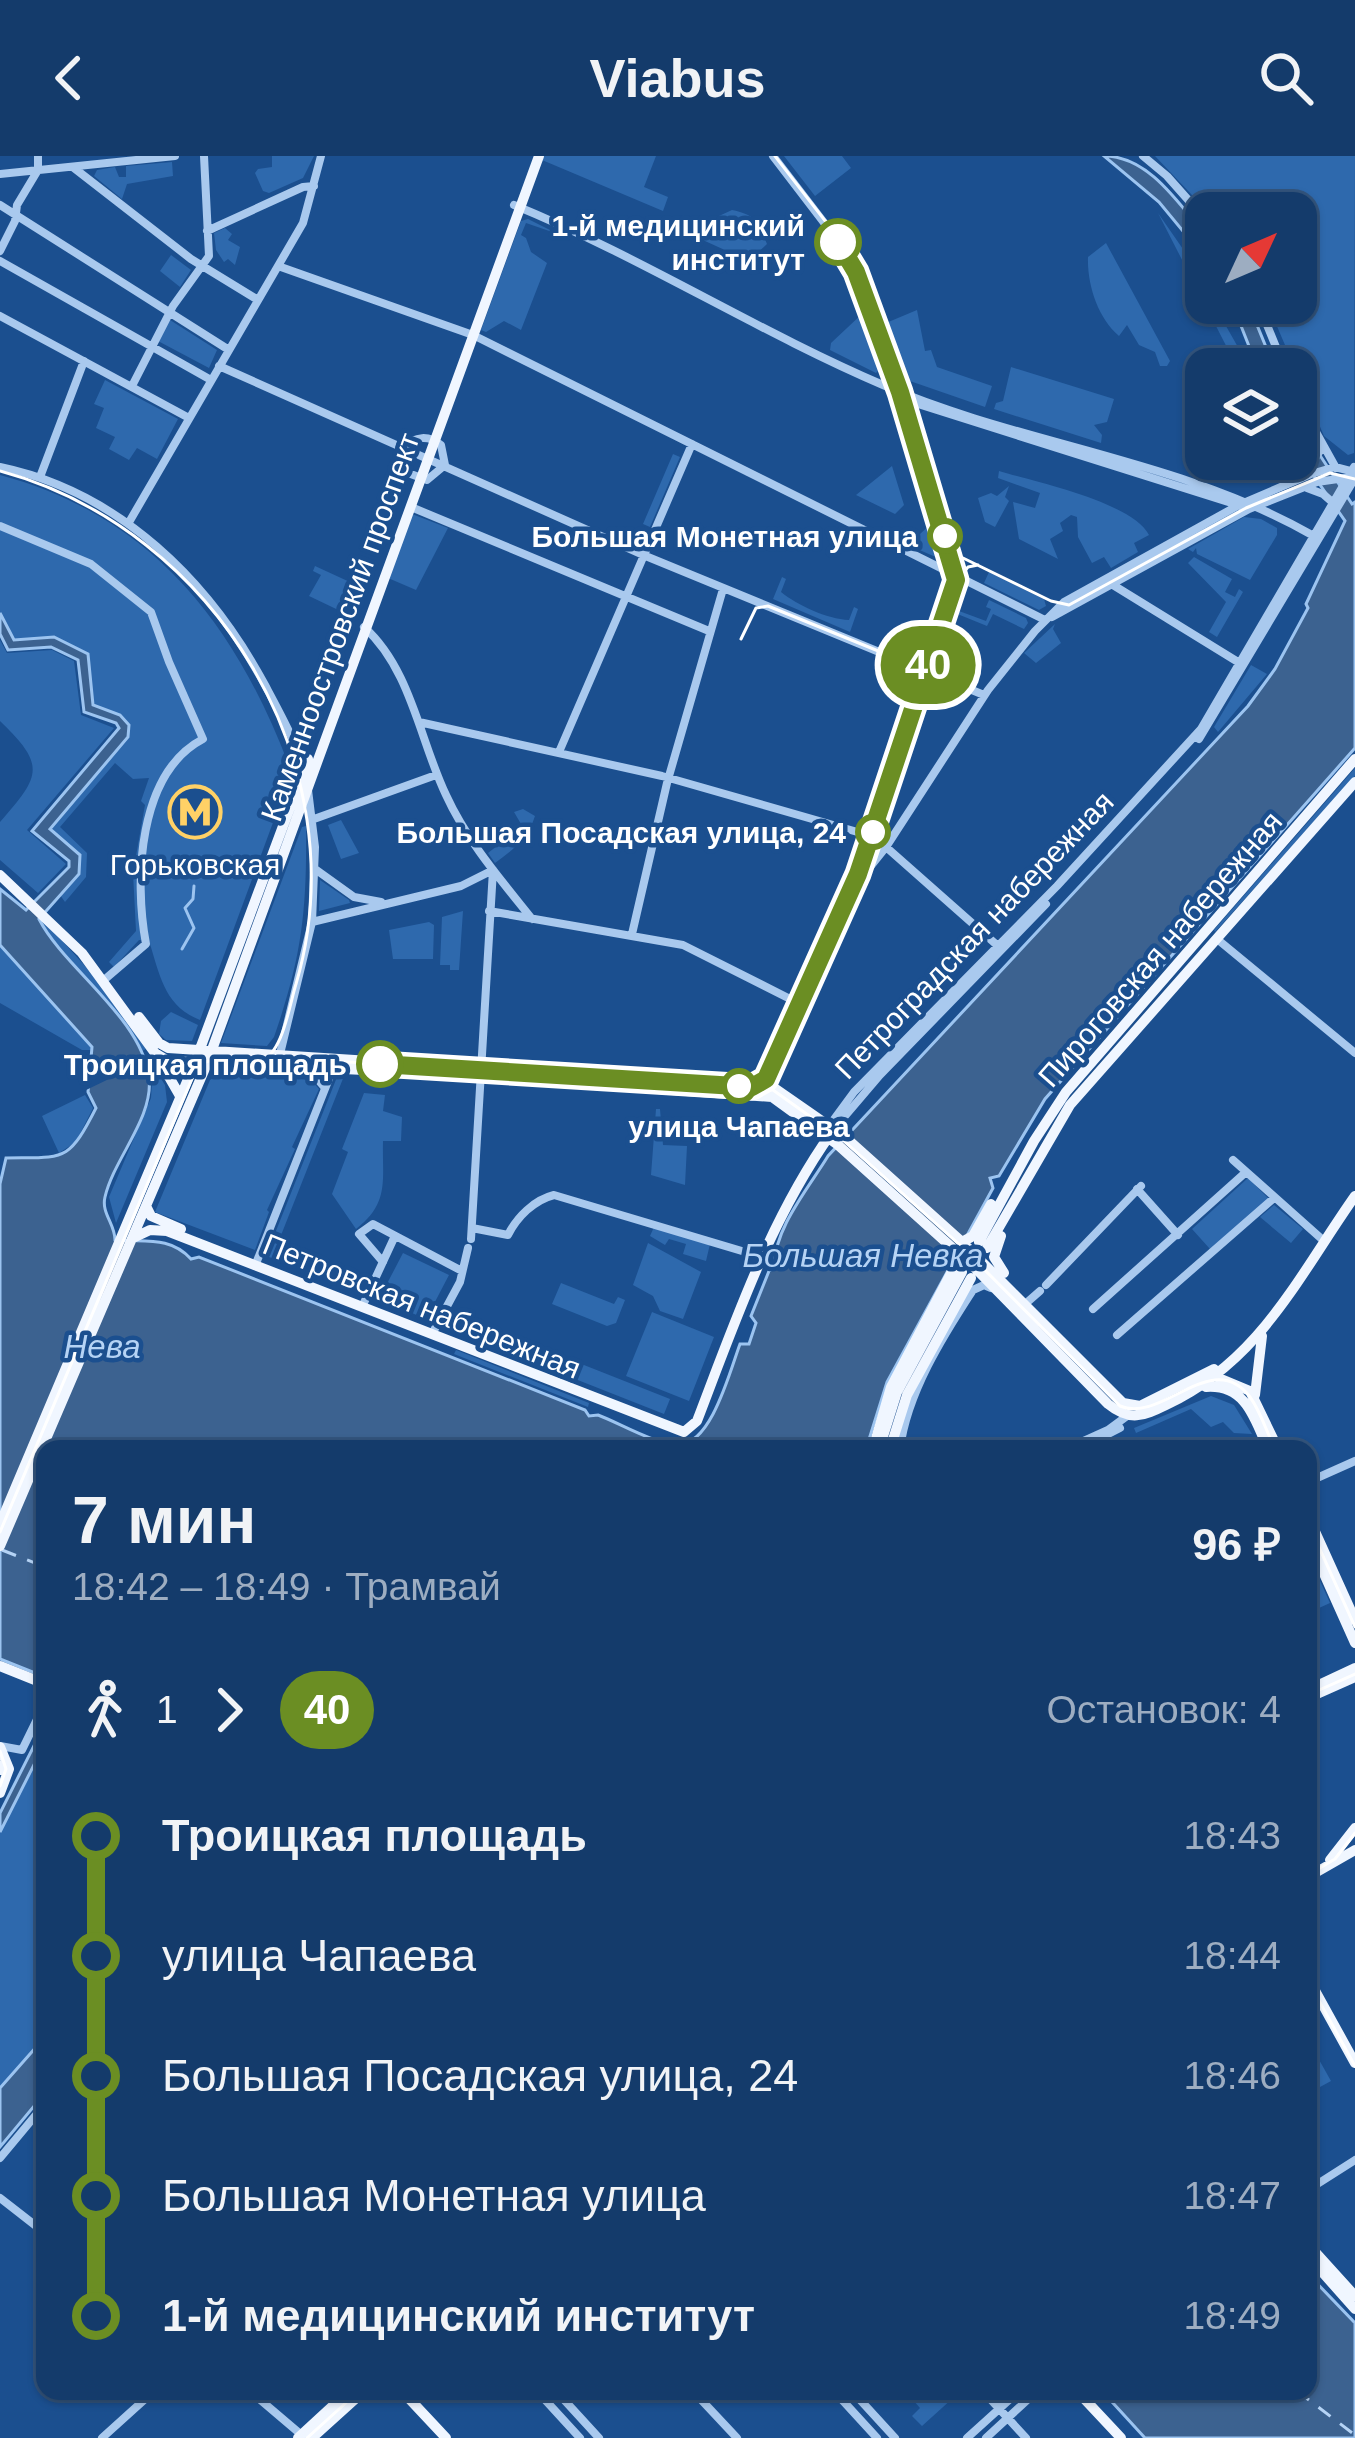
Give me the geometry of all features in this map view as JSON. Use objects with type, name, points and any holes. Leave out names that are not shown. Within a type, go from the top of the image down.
[{"type":"main road","name":"Каменноостровский проспект","points":[[305,776],[304,750],[425,456],[536,156]]},
{"type":"main road","name":"Каменноостровский проспект","points":[[126,1242],[146,1206],[200,1065],[416,479]]},
{"type":"main road","name":"Пироговская набережная","points":[[983,1245],[1062,1117],[1132,1023],[1355,759]]},
{"type":"main road","name":"Пироговская набережная","points":[[1132,1023],[1217,939],[1355,782]]},
{"type":"main road","points":[[0,871],[49,915],[158,1043],[277,1061],[779,1090],[816,1117],[1142,1416],[1212,1379],[1247,1351],[1355,1196]]},
{"type":"main road","points":[[106,978],[180,1096]]},
{"type":"main road","points":[[959,1246],[973,1236],[1051,1101],[1132,1023]]},
{"type":"main road","points":[[1007,1291],[994,1257],[996,1246],[1067,1120],[1132,1023]]},
{"type":"main road","points":[[155,1053],[168,1061],[200,1065],[257,1067],[277,1061]]},
{"type":"main road","name":"Каменноостровский проспект","points":[[126,1242],[180,1096],[200,1065]]},
{"type":"main road","points":[[765,1090],[833,1134]]},
{"type":"main road","name":"Петроградская набережная","points":[[692,1424],[759,1256],[833,1134]]},
{"type":"main road","name":"Петровская набережная","points":[[146,1206],[162,1226],[671,1424],[692,1424]]},
{"type":"main road","points":[[38,1440],[126,1242],[162,1226]]},
{"type":"main road","points":[[44,1440],[126,1242]]},
{"type":"main road","points":[[888,1440],[891,1387],[958,1260],[959,1246]]},
{"type":"main road","points":[[891,1440],[907,1395],[966,1275]]},
{"type":"main road","points":[[1212,1379],[1280,1304]]},
{"type":"main road","points":[[1263,1331],[1252,1403],[1265,1440]]},
{"type":"main road","points":[[1212,1379],[1244,1386],[1273,1440]]},
{"type":"main road","points":[[0,1524],[36,1443]]},
{"type":"main road","points":[[0,1546],[36,1459]]},
{"type":"main road","points":[[1317,1536],[1355,1620]]},
{"type":"main road","points":[[1317,1558],[1355,1643]]},
{"type":"main road","points":[[0,1669],[36,1683]]},
{"type":"main road","points":[[1317,1690],[1355,1672]]},
{"type":"main road","points":[[0,1793],[8,1775],[2,1757]]},
{"type":"main road","points":[[1324,1868],[1354,1838]]},
{"type":"main road","points":[[1317,1872],[1354,1838]]},
{"type":"main road","points":[[1317,1994],[1355,2063]]},
{"type":"main road","points":[[1317,2253],[1355,2296]]},
{"type":"main road","points":[[1317,2266],[1355,2308]]},
{"type":"main road","points":[[304,2437],[341,2400]]},
{"type":"main road","points":[[304,2437],[352,2400]]},
{"type":"main road","points":[[408,2400],[443,2438]]},
{"type":"main road","points":[[1075,2400],[1111,2438]]},
{"type":"main road","points":[[1085,2400],[1121,2438]]},
{"type":"street","points":[[0,250],[17,205],[38,170],[38,156]]},
{"type":"street","points":[[0,174],[176,156]]},
{"type":"street","points":[[202,156],[208,256],[202,262]]},
{"type":"street","points":[[132,386],[205,256],[202,156]]},
{"type":"street","points":[[128,524],[305,219],[321,156]]},
{"type":"street","points":[[765,1090],[854,887],[957,575],[903,392],[848,254],[773,156]]},
{"type":"street","points":[[1143,156],[1185,196]]},
{"type":"street","points":[[74,167],[191,259],[258,300]]},
{"type":"street","points":[[208,231],[314,186]]},
{"type":"street","points":[[0,205],[229,350]]},
{"type":"street","points":[[517,206],[903,392],[1279,517],[1310,537]]},
{"type":"street","points":[[0,262],[211,380]]},
{"type":"street","points":[[278,266],[470,333],[1045,620]]},
{"type":"street","points":[[0,316],[189,418]]},
{"type":"street","points":[[40,477],[84,360]]},
{"type":"street","points":[[219,366],[643,555],[984,695]]},
{"type":"street","points":[[404,447],[431,439],[441,445],[445,465]]},
{"type":"street","points":[[559,752],[692,444]]},
{"type":"street","points":[[1317,445],[1346,477]]},
{"type":"street","points":[[404,447],[408,473],[416,479],[427,480],[445,465]]},
{"type":"street","points":[[1320,452],[1346,477]]},
{"type":"street","points":[[1317,458],[1320,452]]},
{"type":"street","points":[[0,467],[40,477],[128,524],[181,568],[247,652],[304,750]]},
{"type":"street","points":[[1310,480],[1334,505],[1346,477]]},
{"type":"street","points":[[854,887],[886,847],[984,695],[1045,620],[1248,506],[1304,480]]},
{"type":"street","points":[[1248,506],[1278,500],[1305,480]]},
{"type":"street","points":[[1278,500],[1279,517]]},
{"type":"street","name":"Петроградская набережная","points":[[833,1134],[880,1075],[1205,732],[1310,537],[1334,505]]},
{"type":"street","name":"Петроградская набережная","points":[[1241,663],[1334,505]]},
{"type":"street","points":[[409,506],[709,631]]},
{"type":"street","points":[[1248,506],[1310,537]]},
{"type":"street","points":[[0,526],[92,564],[152,612],[203,739],[179,753],[152,812],[142,873],[146,944],[106,978]]},
{"type":"street","points":[[1110,581],[1241,663]]},
{"type":"street","points":[[632,934],[668,777],[723,589]]},
{"type":"street","points":[[364,627],[392,667],[458,818],[532,919]]},
{"type":"street","points":[[419,722],[668,777],[872,838],[999,948]]},
{"type":"street","points":[[313,820],[436,775]]},
{"type":"street","points":[[277,1061],[312,922],[313,820],[305,776]]},
{"type":"street","points":[[314,868],[354,897],[389,903]]},
{"type":"street","points":[[312,922],[461,886],[493,870]]},
{"type":"street","points":[[433,1333],[462,1271],[470,1238],[493,870]]},
{"type":"street","points":[[353,912],[357,907],[354,897]]},
{"type":"street","points":[[489,911],[683,945],[800,1004]]},
{"type":"street","points":[[1217,939],[1355,1053]]},
{"type":"street","name":"Петроградская набережная","points":[[833,1134],[844,1104],[999,948]]},
{"type":"street","points":[[257,1263],[334,1063]]},
{"type":"street","points":[[257,1067],[313,1074],[325,1089]]},
{"type":"street","points":[[816,1117],[829,1115],[844,1104]]},
{"type":"street","points":[[1233,1160],[1324,1240]]},
{"type":"street","points":[[1093,1309],[1246,1172]]},
{"type":"street","points":[[1023,1307],[1139,1188],[1178,1235]]},
{"type":"street","points":[[470,1238],[508,1234],[518,1218],[538,1202],[558,1196],[759,1256]]},
{"type":"street","points":[[1117,1335],[1274,1198]]},
{"type":"street","points":[[383,1262],[359,1234],[373,1224],[462,1271]]},
{"type":"street","points":[[363,1305],[394,1238]]},
{"type":"street","points":[[892,1440],[970,1294],[984,1285],[1007,1291]]},
{"type":"street","points":[[1080,1440],[1129,1408]]},
{"type":"street","points":[[1097,1440],[1118,1430],[1129,1408]]},
{"type":"street","points":[[1317,1478],[1355,1461]]},
{"type":"street","points":[[2,1757],[22,1750],[36,1721]]},
{"type":"street","points":[[0,2158],[36,2115]]},
{"type":"street","points":[[1317,2184],[1355,2160]]},
{"type":"street","points":[[0,2198],[36,2226]]},
{"type":"street","points":[[101,2438],[144,2400]]},
{"type":"street","points":[[261,2400],[304,2437]]},
{"type":"street","points":[[549,2400],[580,2438]]},
{"type":"street","points":[[564,2400],[599,2438]]},
{"type":"street","points":[[701,2400],[737,2438]]},
{"type":"street","points":[[842,2400],[878,2438]]},
{"type":"street","points":[[995,2400],[1030,2438]]},
{"type":"street","points":[[967,2438],[1008,2400]]},
{"type":"street","points":[[986,2438],[1027,2400]]},
{"type":"street","points":[[852,2411],[862,2402],[895,2438]]},
{"type":"shaded area","points":[[272,156],[314,156],[303,178],[269,193],[263,191],[255,173],[272,167]]},
{"type":"shaded area","points":[[543,156],[656,156],[644,187],[668,197],[663,211],[542,160]]},
{"type":"shaded area","points":[[784,156],[842,156],[851,168],[815,196]]},
{"type":"shaded area","points":[[1155,156],[1355,156],[1354,453],[1348,455],[1324,436],[1317,420],[1317,348],[1286,348],[1276,324],[1317,324],[1317,192],[1189,192]]},
{"type":"shaded area","points":[[172,162],[173,176],[127,184],[122,199],[94,176],[97,170],[115,167],[119,177],[126,177],[126,166]]},
{"type":"shaded area","points":[[732,210],[755,221],[767,244],[749,261],[672,226],[673,218],[708,221]]},
{"type":"shaded area","points":[[1158,213],[1185,252],[1185,266]]},
{"type":"shaded area","points":[[528,219],[558,234],[526,223],[521,235],[531,252],[547,263],[521,330],[504,321],[486,332],[481,330],[521,221]]},
{"type":"shaded area","points":[[225,228],[232,234],[228,240],[240,247],[235,265],[228,259],[224,262],[216,250],[214,233]]},
{"type":"shaded area","points":[[1106,243],[1170,361],[1167,366],[1160,366],[1155,352],[1139,345],[1127,325],[1119,336],[1100,310],[1089,279],[1088,257]]},
{"type":"shaded area","points":[[171,255],[191,270],[180,287],[160,271]]},
{"type":"shaded area","points":[[917,310],[925,351],[931,350],[937,367],[992,386],[985,407],[907,380],[886,323]]},
{"type":"shaded area","points":[[863,313],[883,366],[876,373],[830,350],[831,343]]},
{"type":"shaded area","points":[[170,320],[217,350],[209,368],[158,341]]},
{"type":"shaded area","points":[[1215,324],[1225,324],[1238,348],[1227,348]]},
{"type":"shaded area","points":[[1011,367],[1114,399],[1107,422],[1094,425],[1102,435],[1101,443],[994,409],[1003,401]]},
{"type":"shaded area","points":[[105,380],[178,419],[157,459],[137,448],[129,460],[109,449],[115,437],[96,428],[104,408],[94,404]]},
{"type":"shaded area","points":[[673,454],[680,457],[650,527],[643,524]]},
{"type":"shaded area","points":[[892,466],[904,505],[895,514],[856,495]]},
{"type":"shaded area","points":[[999,471],[1104,503],[1139,523],[1149,535],[1134,543],[1138,552],[1111,568],[1104,557],[1092,563],[1078,537],[1077,517],[1071,515],[1060,523],[1063,531],[1050,539],[1058,559],[1019,539],[1013,502],[1035,508],[1040,493],[998,478]]},
{"type":"shaded area","points":[[0,475],[54,493],[102,518],[182,583],[242,666],[288,763],[288,782],[200,1020],[171,998],[149,941],[139,940],[114,967],[109,962],[136,931],[133,873],[145,805],[141,801],[149,778],[133,779],[115,763],[60,827],[87,853],[86,877],[65,902],[60,895],[79,874],[49,829],[128,737],[120,715],[93,706],[88,654],[54,637],[14,640],[0,613]]},
{"type":"shaded area","points":[[1009,486],[1005,497],[1009,501],[995,527],[985,522],[978,498],[991,493],[997,496]]},
{"type":"shaded area","points":[[412,514],[448,528],[416,590],[388,578]]},
{"type":"shaded area","points":[[1244,517],[1277,528],[1250,580],[1197,554],[1196,548],[1188,549]]},
{"type":"shaded area","points":[[932,523],[942,554],[938,558],[908,545]]},
{"type":"shaded area","points":[[1194,557],[1232,579],[1225,592],[1235,597],[1239,589],[1243,592],[1217,637],[1209,632],[1226,602],[1188,563]]},
{"type":"shaded area","points":[[315,566],[365,589],[355,618],[309,596],[321,575],[313,571]]},
{"type":"shaded area","points":[[989,572],[1044,599],[1046,606],[1039,610],[984,583]]},
{"type":"shaded area","points":[[782,577],[786,579],[781,592],[813,611],[849,620],[854,607],[858,609],[850,632],[773,599]]},
{"type":"shaded area","points":[[989,600],[1026,618],[1024,629],[993,614],[987,626],[955,613],[958,605],[959,611],[986,621]]},
{"type":"shaded area","points":[[1055,624],[1061,643],[1036,663],[1024,653]]},
{"type":"shaded area","points":[[0,640],[7,653],[52,650],[74,661],[81,715],[114,728],[27,830],[66,864],[38,893],[0,860],[0,822],[33,771],[25,749],[0,721]]},
{"type":"shaded area","points":[[1251,665],[1267,674],[1218,732],[1214,727]]},
{"type":"shaded area","points":[[1355,768],[1355,776],[1215,932],[1214,930]]},
{"type":"shaded area","points":[[523,809],[535,816],[532,824],[519,843],[495,863],[488,853],[521,824],[514,812]]},
{"type":"shaded area","points":[[341,820],[359,853],[341,859],[328,825]]},
{"type":"shaded area","points":[[306,826],[301,933],[274,1037],[267,1046],[221,1043],[302,827]]},
{"type":"shaded area","points":[[320,880],[349,900],[350,903],[319,911]]},
{"type":"shaded area","points":[[463,911],[459,970],[450,970],[450,965],[440,965],[442,917]]},
{"type":"shaded area","points":[[44,921],[96,978],[146,1049],[140,1052],[107,1002],[42,926]]},
{"type":"shaded area","points":[[434,925],[433,959],[393,959],[389,930]]},
{"type":"shaded area","points":[[0,945],[91,1050],[82,1050],[0,1003]]},
{"type":"shaded area","points":[[171,1012],[198,1025],[192,1041],[166,1040],[159,1034],[161,1021]]},
{"type":"shaded area","points":[[153,1066],[165,1085],[167,1102],[116,1223],[109,1197],[151,1098]]},
{"type":"shaded area","points":[[346,1071],[272,1258],[266,1256],[339,1072]]},
{"type":"shaded area","points":[[219,1074],[311,1080],[319,1089],[292,1147],[255,1250],[155,1212],[210,1080]]},
{"type":"shaded area","points":[[364,1093],[385,1095],[383,1111],[402,1117],[401,1141],[383,1141],[379,1200],[356,1229],[332,1194],[348,1152],[342,1149]]},
{"type":"shaded area","points":[[85,1095],[93,1108],[76,1142],[59,1153],[42,1116]]},
{"type":"shaded area","points":[[656,1109],[660,1109],[663,1145],[687,1146],[685,1185],[651,1175]]},
{"type":"shaded area","points":[[1248,1178],[1269,1199],[1210,1249],[1192,1229]]},
{"type":"shaded area","points":[[1274,1205],[1303,1229],[1291,1243],[1260,1217]]},
{"type":"shaded area","points":[[654,1227],[710,1244],[706,1261],[683,1254],[686,1244],[669,1239],[665,1245],[650,1236]]},
{"type":"shaded area","points":[[648,1243],[701,1272],[683,1319],[660,1311],[653,1296],[633,1285]]},
{"type":"shaded area","points":[[403,1253],[449,1275],[426,1319],[379,1299]]},
{"type":"shaded area","points":[[561,1283],[614,1304],[618,1297],[625,1300],[616,1323],[607,1326],[552,1304]]},
{"type":"shaded area","points":[[652,1312],[714,1337],[689,1401],[626,1376]]},
{"type":"shaded area","points":[[452,1313],[670,1399],[664,1414],[448,1329]]},
{"type":"shaded area","points":[[456,1350],[589,1403],[588,1407],[454,1354]]},
{"type":"shaded area","points":[[1211,1396],[1234,1405],[1252,1434],[1234,1433],[1223,1422],[1211,1427],[1191,1409],[1136,1433],[1134,1428]]},
{"type":"shaded area","points":[[1317,1574],[1330,1603],[1317,1609]]},
{"type":"shaded area","points":[[36,1761],[36,2047],[0,2088],[0,1832]]},
{"type":"shaded area","points":[[1317,2056],[1331,2081],[1317,2089]]},
{"type":"shaded area","points":[[913,2400],[951,2400],[922,2426],[912,2416],[920,2408]]},
{"type":"water","points":[[1104,156],[1135,164],[1162,184],[1185,210],[1185,234],[1159,202]]},
{"type":"water","points":[[1240,324],[1257,324],[1266,348],[1250,348]]},
{"type":"water","name":"Большая Невка","points":[[1317,451],[1352,504],[1355,502],[1355,748],[1045,1099],[999,1176],[990,1178],[993,1188],[887,1382],[869,1440],[691,1440],[710,1420],[740,1344],[749,1344],[756,1323],[751,1316],[769,1271],[775,1267],[779,1239],[828,1156],[1248,706],[1275,669],[1308,608],[1345,521],[1317,480]]},
{"type":"water","name":"Нева","points":[[0,613],[14,640],[54,637],[88,654],[93,705],[120,715],[129,725],[128,737],[50,829],[80,855],[79,874],[39,919],[132,1034],[149,1077],[146,1108],[105,1197],[115,1240],[174,1246],[191,1259],[199,1257],[585,1410],[589,1416],[598,1415],[658,1440],[36,1440],[36,1673],[0,1659],[0,1184],[6,1158],[63,1153],[78,1139],[96,1108],[88,1092],[92,1047],[0,945],[0,889],[26,910],[69,867],[69,861],[32,831],[119,728],[84,712],[78,660],[51,647],[8,650],[0,634]]},
{"type":"water","points":[[36,1742],[36,1761],[0,1832],[0,1813]]},
{"type":"water","points":[[36,2047],[36,2104],[0,2147],[0,2088]]},
{"type":"water","points":[[1317,2283],[1355,2323],[1355,2438],[1145,2438],[1110,2400],[1317,2400]]},
{"type":"pier","points":[[141,1054],[144,1062],[82,1092],[84,1083]]},
{"type":"waterway","points":[[182,949],[194,928],[185,908],[193,899],[194,886]]},
{"type":"ferry route","points":[[2,1550],[36,1563]]},
{"type":"ferry route","points":[[1309,2400],[1355,2435]]},
{"type":"tram line","points":[[775,156],[859,271],[905,395],[959,582]]},
{"type":"tram line","name":"40","points":[[380,1064],[752,1087],[766,1079],[858,874],[956,580],[900,392],[856,272],[838,242]]},
{"type":"tram line","points":[[0,471],[77,501],[146,545],[205,601],[253,668],[287,741],[307,820],[310,902],[284,1028],[274,1050],[259,1063]]},
{"type":"tram line","points":[[963,558],[1051,601],[1069,605],[1246,508],[1330,473],[1355,479]]},
{"type":"tram line","points":[[751,1090],[765,1085],[772,1075],[867,858],[960,577],[968,567],[978,565]]},
{"type":"tram line","points":[[741,639],[756,608],[768,606],[920,668],[926,681]]},
{"type":"tram line","points":[[39,1440],[193,1076],[202,1063],[216,1059],[349,1062],[773,1090],[843,1140],[960,1245],[1120,1406],[1153,1405],[1220,1380],[1235,1384],[1250,1397],[1271,1440]]},
{"type":"tram line","points":[[0,1532],[36,1447]]},
{"type":"tram line","points":[[1317,1543],[1355,1627]]},
{"type":"tram line","points":[[1317,1691],[1355,1674]]},
{"type":"tram line","points":[[0,1751],[6,1769],[0,1786]]},
{"type":"tram line","points":[[1317,1870],[1335,1859],[1355,1833]]},
{"type":"tram line","points":[[1317,1997],[1355,2066]]},
{"type":"tram line","points":[[307,2438],[349,2400]]},
{"type":"place","name":"1-й медицинский институт","points":[[838,242]]},
{"type":"place","name":"Большая Монетная улица","points":[[945,536]]},
{"type":"place","name":"Горьковская","points":[[195,812]]},
{"type":"place","name":"Большая Посадская улица, 24","points":[[873,832]]},
{"type":"place","name":"Троицкая площадь","points":[[380,1064]]},
{"type":"place","name":"улица Чапаева","points":[[739,1086]]}]
